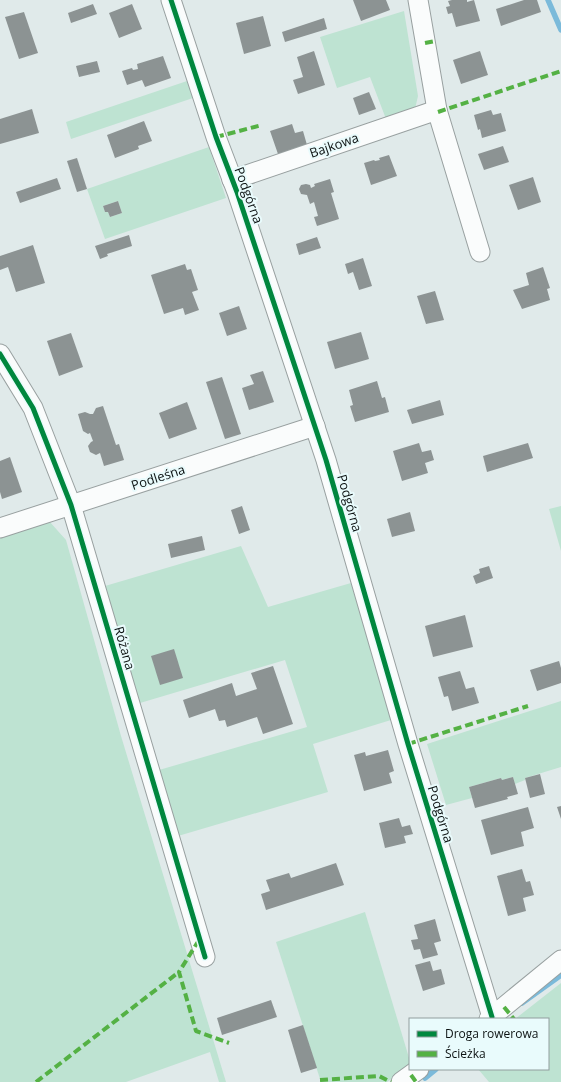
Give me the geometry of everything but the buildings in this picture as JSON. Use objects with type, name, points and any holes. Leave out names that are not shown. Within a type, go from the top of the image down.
[{"type":"street","name":"Podgórna","points":[[171,0],[216,137],[237,192],[316,426],[410,751],[490,1018]]},
{"type":"street","points":[[418,0],[437,110],[480,252]]},
{"type":"street","name":"Bajkowa","points":[[232,180],[437,110]]},
{"type":"street","name":"Różana","points":[[0,354],[33,408],[71,505],[205,957]]},
{"type":"street","name":"Podleśna","points":[[0,528],[316,426]]},
{"type":"street","points":[[490,1018],[561,960]]},
{"type":"street","points":[[401,1082],[418,1070]]},
{"type":"green space","points":[[404,11],[418,96],[415,109],[386,119],[370,77],[337,88],[320,37]]},
{"type":"green space","points":[[187,81],[193,98],[71,139],[66,122]]},
{"type":"green space","points":[[209,147],[226,198],[105,239],[87,189]],"holes":[[[118,201],[122,213],[110,217],[108,212],[105,212],[103,206]]]},
{"type":"green space","points":[[561,506],[561,551],[549,509]]},
{"type":"green space","points":[[49,521],[66,540],[121,736],[226,1082],[219,1082],[210,1052],[126,1082],[0,1082],[0,537]]},
{"type":"green space","points":[[241,546],[268,607],[351,583],[391,720],[313,744],[328,792],[178,836],[159,770],[307,727],[285,660],[140,703],[105,586]]},
{"type":"green space","points":[[561,701],[561,767],[525,778],[525,780],[515,784],[513,777],[502,780],[501,778],[469,787],[472,798],[446,805],[427,744]]},
{"type":"green space","points":[[365,912],[409,1058],[409,1067],[387,1082],[321,1082],[276,942]]},
{"type":"green space","points":[[561,983],[561,1082],[489,1082],[479,1070],[549,1070],[549,1018],[516,1018]]},
{"type":"waterway","points":[[548,0],[561,30]]},
{"type":"waterway","points":[[522,1003],[561,975]]},
{"type":"waterway","points":[[425,1078],[435,1070]]},
{"type":"marked path","points":[[425,43],[435,41]]},
{"type":"marked path","points":[[438,112],[561,71]]},
{"type":"marked path","points":[[216,137],[262,125]]},
{"type":"marked path","points":[[408,744],[528,706]]},
{"type":"marked path","points":[[199,940],[179,972],[196,1031],[229,1043]]},
{"type":"marked path","points":[[36,1082],[179,972]]},
{"type":"marked path","points":[[504,1007],[513,1018]]},
{"type":"marked path","points":[[411,1075],[416,1082]]},
{"type":"marked path","points":[[320,1080],[379,1076],[391,1082]]},
{"type":"cycle path","points":[[171,0],[216,137],[237,192],[326,460],[408,744],[492,1017]]},
{"type":"cycle path","points":[[0,354],[33,408],[71,505],[205,957]]}]
